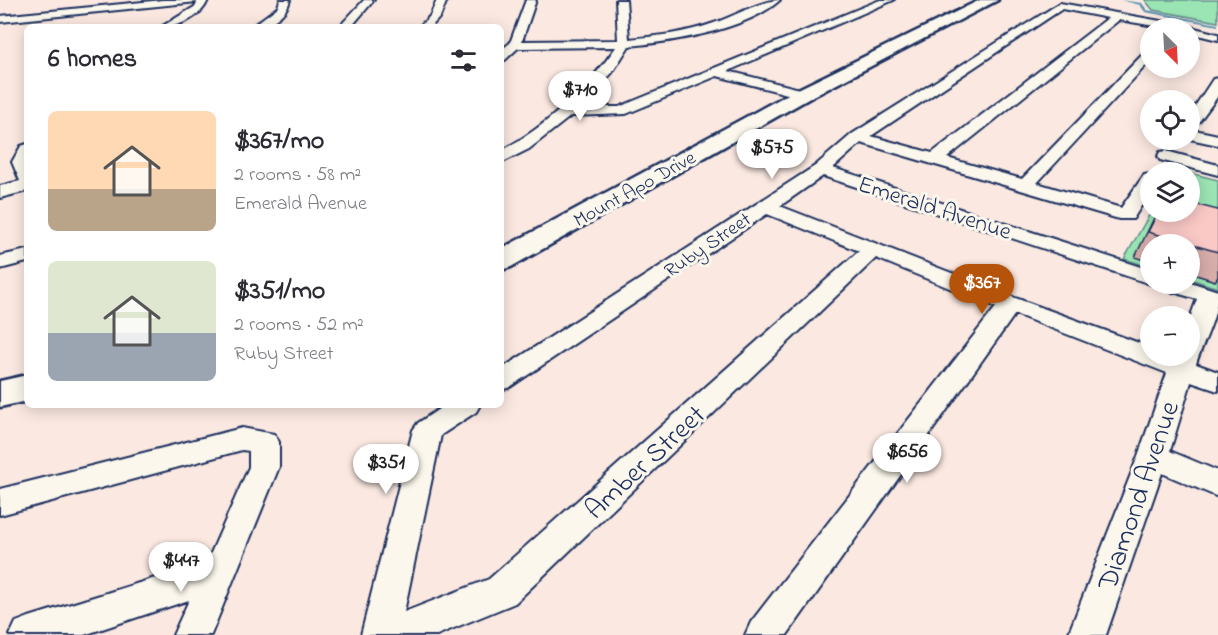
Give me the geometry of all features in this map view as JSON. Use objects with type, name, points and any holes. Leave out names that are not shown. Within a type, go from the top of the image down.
[{"type":"street","points":[[0,19],[194,0]]},
{"type":"street","points":[[172,24],[200,8],[203,0]]},
{"type":"street","points":[[261,24],[283,8],[285,0]]},
{"type":"street","points":[[348,24],[369,0]]},
{"type":"street","points":[[428,24],[435,17],[442,0]]},
{"type":"street","points":[[504,54],[514,45],[531,0]]},
{"type":"street","points":[[504,156],[523,146],[567,112],[607,70],[624,45],[621,0]]},
{"type":"street","points":[[514,45],[624,45],[694,34],[746,16],[774,0]]},
{"type":"street","points":[[567,112],[621,111],[889,0]]},
{"type":"street","name":"Mount Apo Drive","points":[[504,259],[803,94],[991,0]]},
{"type":"street","name":"Ruby Street","points":[[504,379],[821,170],[858,137],[1060,6],[1117,16]]},
{"type":"street","points":[[935,159],[1117,16],[1140,21]]},
{"type":"street","points":[[1200,33],[1218,38]]},
{"type":"street","points":[[1026,186],[1140,65]]},
{"type":"street","points":[[716,72],[803,94]]},
{"type":"street","points":[[1200,109],[1216,89]]},
{"type":"street","points":[[1200,110],[1218,114]]},
{"type":"street","points":[[1200,136],[1218,140]]},
{"type":"street","points":[[858,137],[1126,215],[1140,194]]},
{"type":"street","points":[[1162,162],[1170,150]]},
{"type":"street","points":[[24,156],[21,162],[24,170]]},
{"type":"street","points":[[1166,156],[1218,170]]},
{"type":"street","name":"Emerald Avenue","points":[[821,170],[1140,274]]},
{"type":"street","points":[[0,192],[24,186]]},
{"type":"street","points":[[764,206],[1010,304],[1140,343]]},
{"type":"street","name":"Amber Street","points":[[392,635],[502,591],[873,250]]},
{"type":"street","points":[[0,263],[24,257]]},
{"type":"street","name":"Diamond Avenue","points":[[1200,327],[1214,297]]},
{"type":"street","points":[[764,635],[1010,304]]},
{"type":"street","name":"Diamond Avenue","points":[[1087,635],[1153,456],[1183,366]]},
{"type":"street","points":[[1198,366],[1218,382]]},
{"type":"street","points":[[0,394],[24,389]]},
{"type":"street","points":[[380,635],[428,430],[461,408]]},
{"type":"street","points":[[0,502],[242,439],[264,442],[264,467],[192,635]]},
{"type":"street","points":[[1153,456],[1218,485]]},
{"type":"street","points":[[29,635],[220,574]]},
{"type":"green space","points":[[1145,0],[1218,0],[1218,22],[1200,18],[1153,10]]},
{"type":"green space","points":[[1200,176],[1218,180],[1218,288],[1200,282],[1200,234],[1140,234],[1140,264],[1124,259],[1145,222],[1200,222]]},
{"type":"building","points":[[1200,206],[1218,210],[1218,252],[1200,247],[1200,234],[1148,232],[1153,222],[1200,222]]},
{"type":"waterway","points":[[1122,0],[1141,4],[1146,11],[1218,25]]}]
